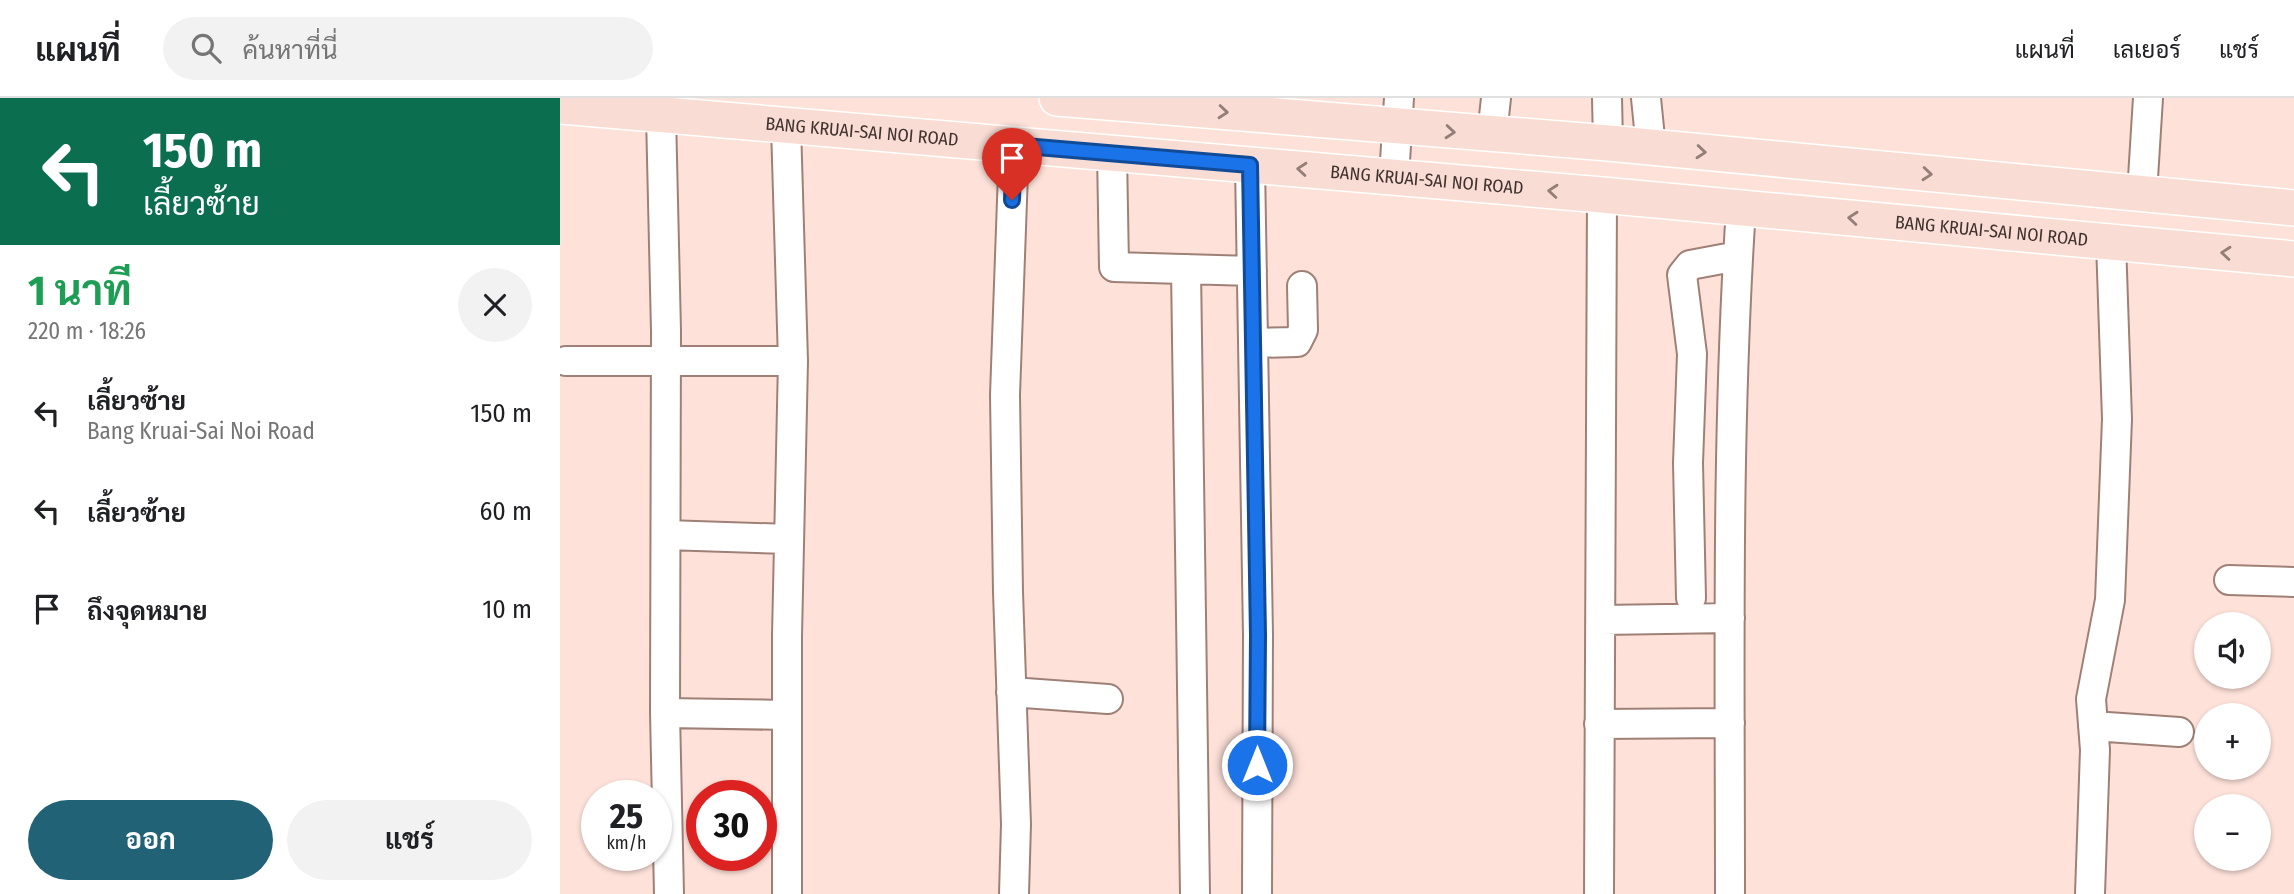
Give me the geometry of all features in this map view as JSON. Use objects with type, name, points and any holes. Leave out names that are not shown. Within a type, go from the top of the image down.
[{"type":"main road","points":[[1057,98],[1398,113],[1493,135],[2294,208]]},
{"type":"main road","name":"BANG KRUAI-SAI NOI ROAD","points":[[560,106],[1602,195],[2294,259]]},
{"type":"street","points":[[1493,135],[1496,98]]},
{"type":"street","points":[[1607,98],[1608,144]]},
{"type":"street","points":[[1646,98],[1651,148]]},
{"type":"street","points":[[2142,194],[2148,98]]},
{"type":"street","points":[[1394,177],[1398,113]]},
{"type":"street","points":[[660,115],[666,362],[665,713],[669,894]]},
{"type":"street","points":[[786,125],[793,361],[787,894]]},
{"type":"street","points":[[1014,145],[1005,395],[1016,824],[1014,894]]},
{"type":"street","points":[[1112,153],[1114,267],[1252,271]]},
{"type":"street","points":[[1250,165],[1258,635],[1256,894]]},
{"type":"street","points":[[1599,894],[1602,195]]},
{"type":"street","points":[[1730,894],[1730,618],[1735,298],[1741,208]]},
{"type":"street","points":[[2090,894],[2095,750],[2091,699],[2110,600],[2117,419],[2111,242]]},
{"type":"street","points":[[1691,598],[1688,463],[1692,354],[1682,275],[1690,265],[1738,256]]},
{"type":"street","points":[[1186,269],[1195,894]]},
{"type":"street","points":[[1254,343],[1297,342],[1303,330],[1302,286]]},
{"type":"street","points":[[566,361],[793,361]]},
{"type":"street","points":[[666,535],[789,538]]},
{"type":"street","points":[[2229,580],[2294,582]]},
{"type":"street","points":[[1602,620],[1730,618]]},
{"type":"street","points":[[1011,692],[1108,699]]},
{"type":"street","points":[[665,713],[787,715]]},
{"type":"street","points":[[1599,724],[1730,723]]},
{"type":"street","points":[[2093,726],[2179,732]]},
{"type":"route","points":[[1012,200],[1014,145],[1250,165],[1258,635],[1257,765]]}]
